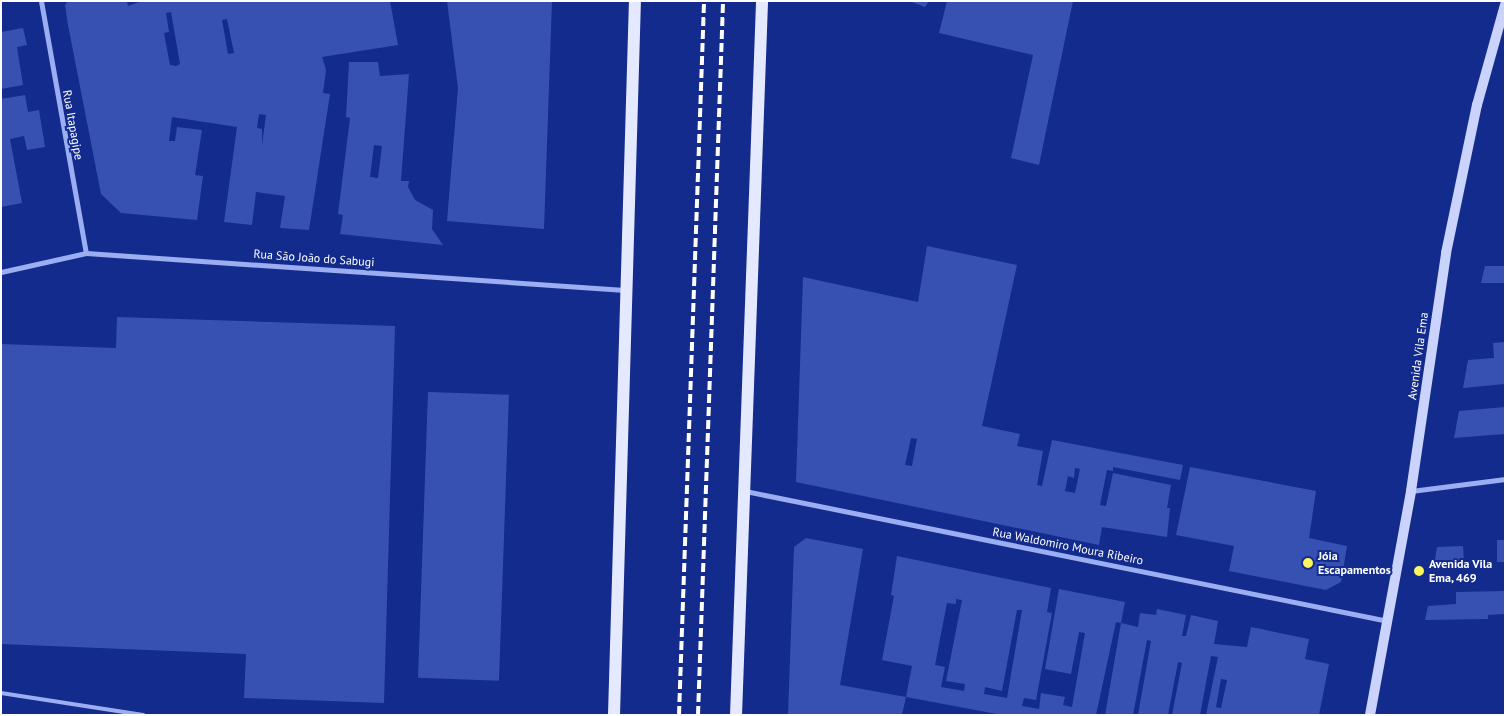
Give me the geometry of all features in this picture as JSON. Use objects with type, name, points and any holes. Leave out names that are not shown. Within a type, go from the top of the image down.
[{"type":"main road","points":[[614,715],[635,1]]},
{"type":"main road","points":[[736,715],[762,1]]},
{"type":"main road","name":"Avenida Vila Ema","points":[[1370,715],[1411,492],[1446,253],[1476,105],[1505,5]]},
{"type":"street","name":"Rua Itapagipe","points":[[41,1],[86,253]]},
{"type":"street","name":"Rua São João do Sabugi","points":[[1,272],[86,253],[628,290]]},
{"type":"street","points":[[1411,492],[1505,479]]},
{"type":"street","name":"Rua Waldomiro Moura Ribeiro","points":[[744,491],[1388,621]]},
{"type":"lane","points":[[1,693],[143,715]]},
{"type":"building","points":[[68,1],[127,1],[128,6],[142,1],[390,1],[398,45],[322,57],[326,70],[323,93],[330,94],[309,230],[280,228],[285,196],[256,192],[252,225],[224,222],[237,127],[172,117],[169,141],[175,141],[177,127],[202,130],[195,175],[203,176],[197,220],[121,213],[101,194],[65,5]],"holes":[[[171,12],[180,64],[176,66],[170,65],[164,33],[169,32],[166,13]],[[227,19],[234,53],[228,54],[222,20]],[[259,114],[266,115],[262,145],[262,129],[257,128]]]},
{"type":"building","points":[[447,1],[552,1],[544,229],[447,221],[458,88]]},
{"type":"building","points":[[909,1],[929,1],[925,7]]},
{"type":"building","points":[[947,1],[1073,1],[1039,165],[1011,158],[1033,55],[939,33]]},
{"type":"building","points":[[23,28],[27,45],[17,47],[23,85],[1,89],[1,32]]},
{"type":"building","points":[[349,62],[378,62],[380,76],[409,74],[401,181],[409,181],[408,187],[415,200],[433,210],[432,229],[443,245],[340,234],[343,215],[338,214],[350,118],[346,117]],"holes":[[[374,145],[382,146],[378,178],[370,177]]]},
{"type":"building","points":[[25,95],[28,112],[39,110],[45,147],[27,150],[24,136],[10,139],[22,203],[1,207],[1,99]]},
{"type":"building","points":[[927,246],[1017,265],[982,426],[1020,434],[1017,446],[1043,451],[1037,485],[1042,486],[1052,440],[1183,465],[1180,480],[1113,467],[1113,471],[1107,470],[1100,505],[1106,506],[1113,473],[1171,485],[1167,508],[1170,508],[1167,537],[1102,527],[1099,545],[796,482],[803,277],[918,302]],"holes":[[[911,438],[917,439],[912,466],[905,465]],[[1075,468],[1080,469],[1075,493],[1065,491],[1068,476],[1074,478]]]},
{"type":"building","points":[[1485,266],[1505,266],[1505,283],[1481,283]]},
{"type":"building","points":[[117,317],[395,326],[384,703],[244,698],[246,654],[1,644],[1,344],[116,348]]},
{"type":"building","points":[[1505,342],[1505,384],[1463,388],[1468,360],[1494,358],[1493,343]]},
{"type":"building","points":[[428,392],[509,395],[499,681],[418,678]]},
{"type":"building","points":[[1505,407],[1505,434],[1454,438],[1459,411]]},
{"type":"building","points":[[1190,467],[1316,491],[1309,538],[1347,546],[1341,582],[1326,590],[1229,571],[1234,546],[1176,535]]},
{"type":"building","points":[[806,538],[863,549],[840,685],[906,697],[902,715],[788,715],[794,547]]},
{"type":"building","points":[[1497,540],[1505,540],[1505,562],[1497,562]]},
{"type":"building","points":[[1463,546],[1464,564],[1434,565],[1437,547]]},
{"type":"building","points":[[897,556],[1051,588],[1047,612],[1052,613],[1036,700],[1024,698],[1022,706],[1039,709],[1041,693],[1065,697],[1063,705],[1072,707],[1085,633],[1079,632],[1071,674],[1045,669],[1059,589],[1125,602],[1121,623],[1116,622],[1096,715],[1002,715],[906,697],[912,666],[882,660],[894,596],[891,595]],"holes":[[[956,599],[962,600],[946,681],[965,684],[964,691],[941,687],[945,667],[935,665],[947,603],[956,604]],[[1017,610],[1022,610],[1007,698],[984,694],[985,687],[1002,691]]]},
{"type":"building","points":[[1505,591],[1505,614],[1488,615],[1488,619],[1425,620],[1428,606],[1456,604],[1456,592]]},
{"type":"building","points":[[1157,609],[1186,615],[1182,636],[1186,636],[1191,615],[1218,621],[1214,644],[1247,647],[1251,627],[1309,639],[1305,659],[1329,664],[1319,715],[1206,715],[1218,657],[1211,656],[1200,715],[1172,715],[1182,663],[1178,662],[1168,715],[1138,715],[1151,641],[1147,640],[1133,715],[1105,715],[1121,623],[1138,627],[1140,613],[1156,615]],"holes":[[[1221,679],[1227,680],[1221,708],[1216,707]]]},
{"type":"railway","points":[[679,715],[704,1]]},
{"type":"railway","points":[[698,715],[723,1]]},
{"type":"place","name":"Jóia Escapamentos","points":[[1308,563]]},
{"type":"place","name":"Avenida Vila Ema, 469","points":[[1419,571]]}]
